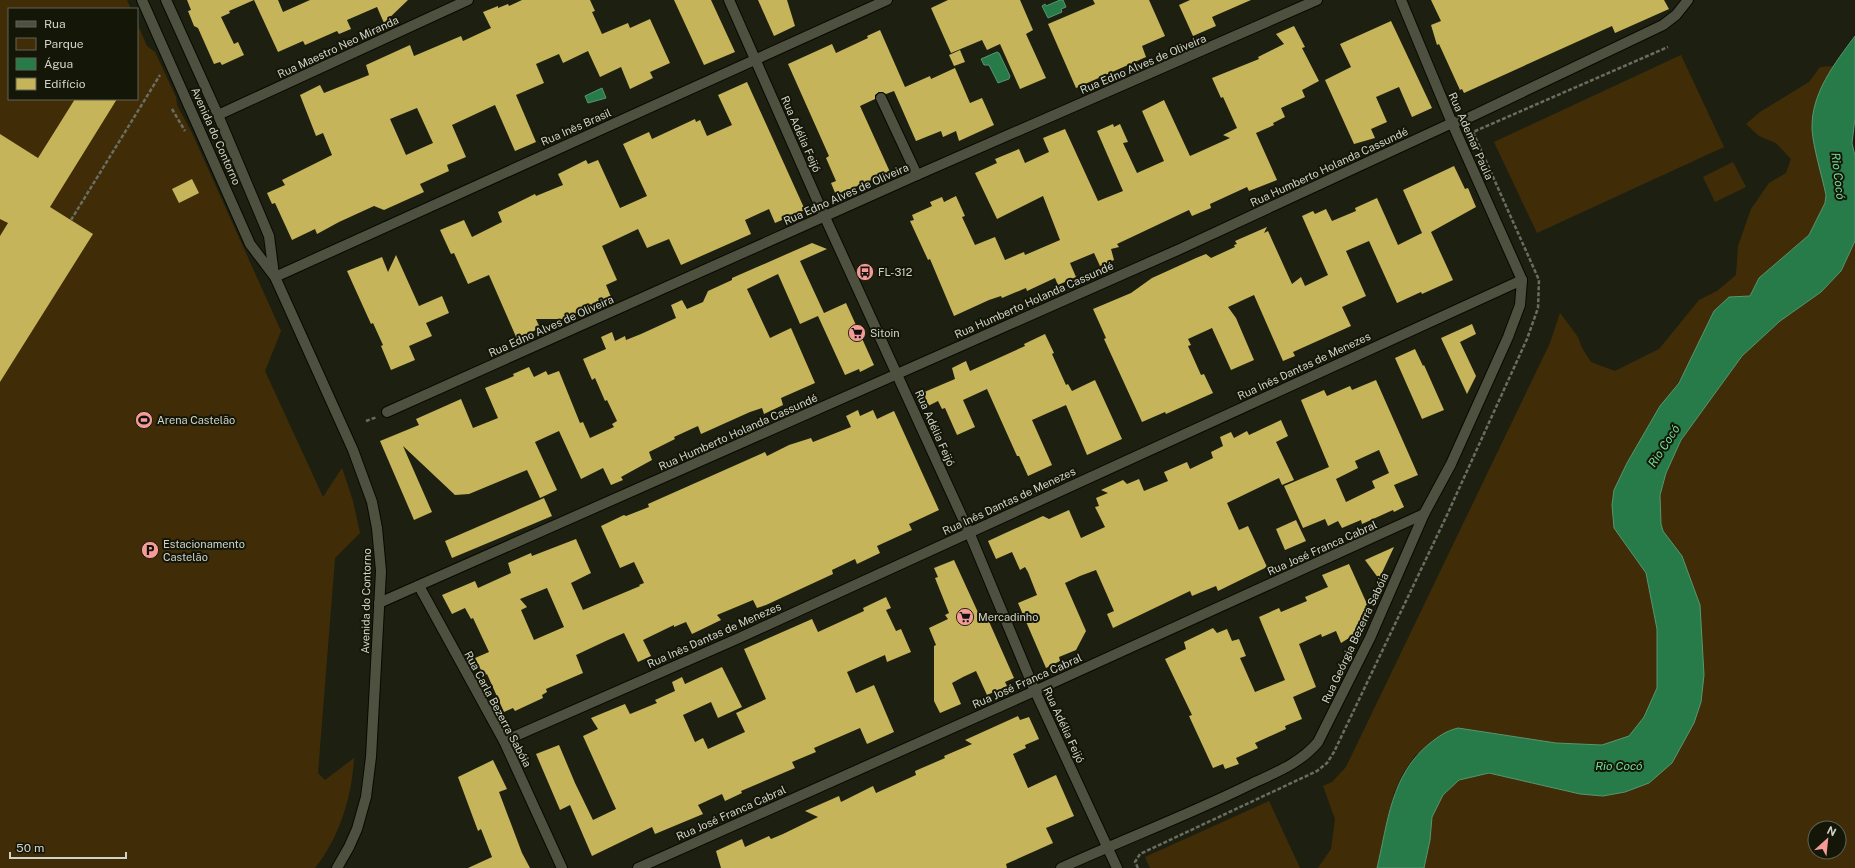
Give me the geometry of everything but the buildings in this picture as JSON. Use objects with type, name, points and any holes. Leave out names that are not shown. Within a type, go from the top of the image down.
[{"type":"street","name":"Avenida do Contorno","points":[[142,0],[250,244],[275,277],[353,450],[372,502],[379,542],[380,571],[371,758],[366,797],[352,841],[337,868]]},
{"type":"street","name":"Avenida do Contorno","points":[[166,0],[218,115],[269,236],[275,277]]},
{"type":"street","name":"Rua Maestro Neo Miranda","points":[[218,115],[468,0]]},
{"type":"street","name":"Rua Adélia Feijó","points":[[729,0],[825,216],[969,532],[1035,691],[1117,868]]},
{"type":"street","name":"Rua Inês Brasil","points":[[275,277],[887,0]]},
{"type":"street","name":"Rua Edno Alves de Oliveira","points":[[386,412],[917,175],[1317,0]]},
{"type":"street","name":"Rua Ademar Paula","points":[[1401,0],[1452,123],[1522,280]]},
{"type":"street","name":"Rua Humberto Holanda Cassundé","points":[[379,604],[1180,249],[1452,123],[1466,118],[1663,25],[1676,15],[1688,0]]},
{"type":"street","points":[[881,98],[917,175]]},
{"type":"street","name":"Rua Geórgia Bezerra Sabóia","points":[[1061,868],[1219,800],[1298,761],[1309,752],[1324,731],[1366,644],[1424,514],[1451,464],[1508,337],[1520,305],[1522,280]]},
{"type":"street","name":"Rua Inês Dantas de Menezes","points":[[504,741],[739,638],[1522,280]]},
{"type":"street","name":"Rua José Franca Cabral","points":[[638,868],[1035,691],[1424,514]]},
{"type":"street","name":"Rua Carla Bezerra Sabóia","points":[[419,586],[504,741],[562,868]]},
{"type":"path","points":[[1138,868],[1136,862],[1140,854],[1317,771],[1327,763],[1334,752],[1447,515],[1518,360],[1538,308],[1539,280],[1473,132],[1668,47]]},
{"type":"path","points":[[71,220],[160,75]]},
{"type":"path","points":[[172,109],[188,136]]},
{"type":"green space","name":"Arena Castelão","points":[[0,0],[127,0],[131,8],[8,8],[8,100],[138,100],[138,25],[147,46],[155,52],[176,97],[177,105],[192,133],[281,331],[265,371],[323,497],[342,468],[353,501],[360,533],[335,558],[318,773],[325,780],[354,758],[353,773],[343,816],[331,844],[315,868],[0,868]]},
{"type":"green space","points":[[1681,55],[1724,147],[1537,233],[1494,142]]},
{"type":"green space","points":[[1833,66],[1815,103],[1813,120],[1814,141],[1826,195],[1825,203],[1809,235],[1759,278],[1750,296],[1729,297],[1678,383],[1660,406],[1614,528],[1646,573],[1657,629],[1657,688],[1644,717],[1629,736],[1602,745],[1556,743],[1416,754],[1403,773],[1394,793],[1377,868],[1318,868],[1331,849],[1335,819],[1323,786],[1332,782],[1346,767],[1550,343],[1560,313],[1578,337],[1582,348],[1591,362],[1615,371],[1659,349],[1699,300],[1717,291],[1736,275],[1738,246],[1751,209],[1769,183],[1786,173],[1791,159],[1776,143],[1759,136],[1746,124],[1760,112],[1809,82],[1820,67]]},
{"type":"green space","points":[[1733,162],[1746,187],[1715,202],[1703,177]]},
{"type":"green space","points":[[1855,241],[1855,868],[1424,868],[1430,840],[1432,817],[1443,795],[1459,780],[1489,773],[1580,794],[1603,796],[1649,783],[1682,556],[1663,531],[1661,524],[1660,495],[1666,473],[1681,440],[1742,356],[1780,321],[1821,292],[1841,271]]},
{"type":"green space","points":[[1269,801],[1300,868],[1150,868],[1145,857]]},
{"type":"water","points":[[1063,0],[1066,7],[1061,9],[1062,12],[1048,18],[1042,6],[1045,4],[1046,6]]},
{"type":"water","name":"Rio Cocó","points":[[1855,36],[1855,118],[1852,143],[1855,156],[1855,241],[1841,271],[1821,292],[1780,321],[1742,356],[1681,440],[1666,473],[1660,495],[1661,524],[1663,531],[1682,556],[1700,605],[1704,675],[1701,702],[1694,723],[1672,763],[1649,783],[1625,792],[1603,796],[1580,794],[1489,773],[1459,780],[1443,795],[1432,817],[1430,840],[1424,868],[1377,868],[1393,800],[1406,770],[1416,756],[1443,734],[1458,728],[1556,743],[1602,745],[1629,736],[1644,717],[1657,688],[1657,629],[1646,573],[1614,528],[1612,505],[1614,490],[1627,463],[1660,406],[1679,383],[1714,311],[1729,297],[1750,296],[1759,278],[1809,235],[1825,203],[1826,195],[1812,129],[1815,103],[1832,68]]},
{"type":"water","points":[[997,52],[999,53],[1010,76],[1009,79],[998,83],[989,65],[984,65],[981,59]]},
{"type":"water","points":[[602,88],[606,98],[588,103],[585,96]]},
{"type":"place","name":"FL-312","points":[[865,272]]},
{"type":"place","name":"Sitoin","points":[[857,333]]},
{"type":"place","name":"Arena Castelão","points":[[144,420]]},
{"type":"place","name":"Estacionamento Castelão","points":[[150,550]]},
{"type":"place","name":"Mercadinho","points":[[965,617]]}]
